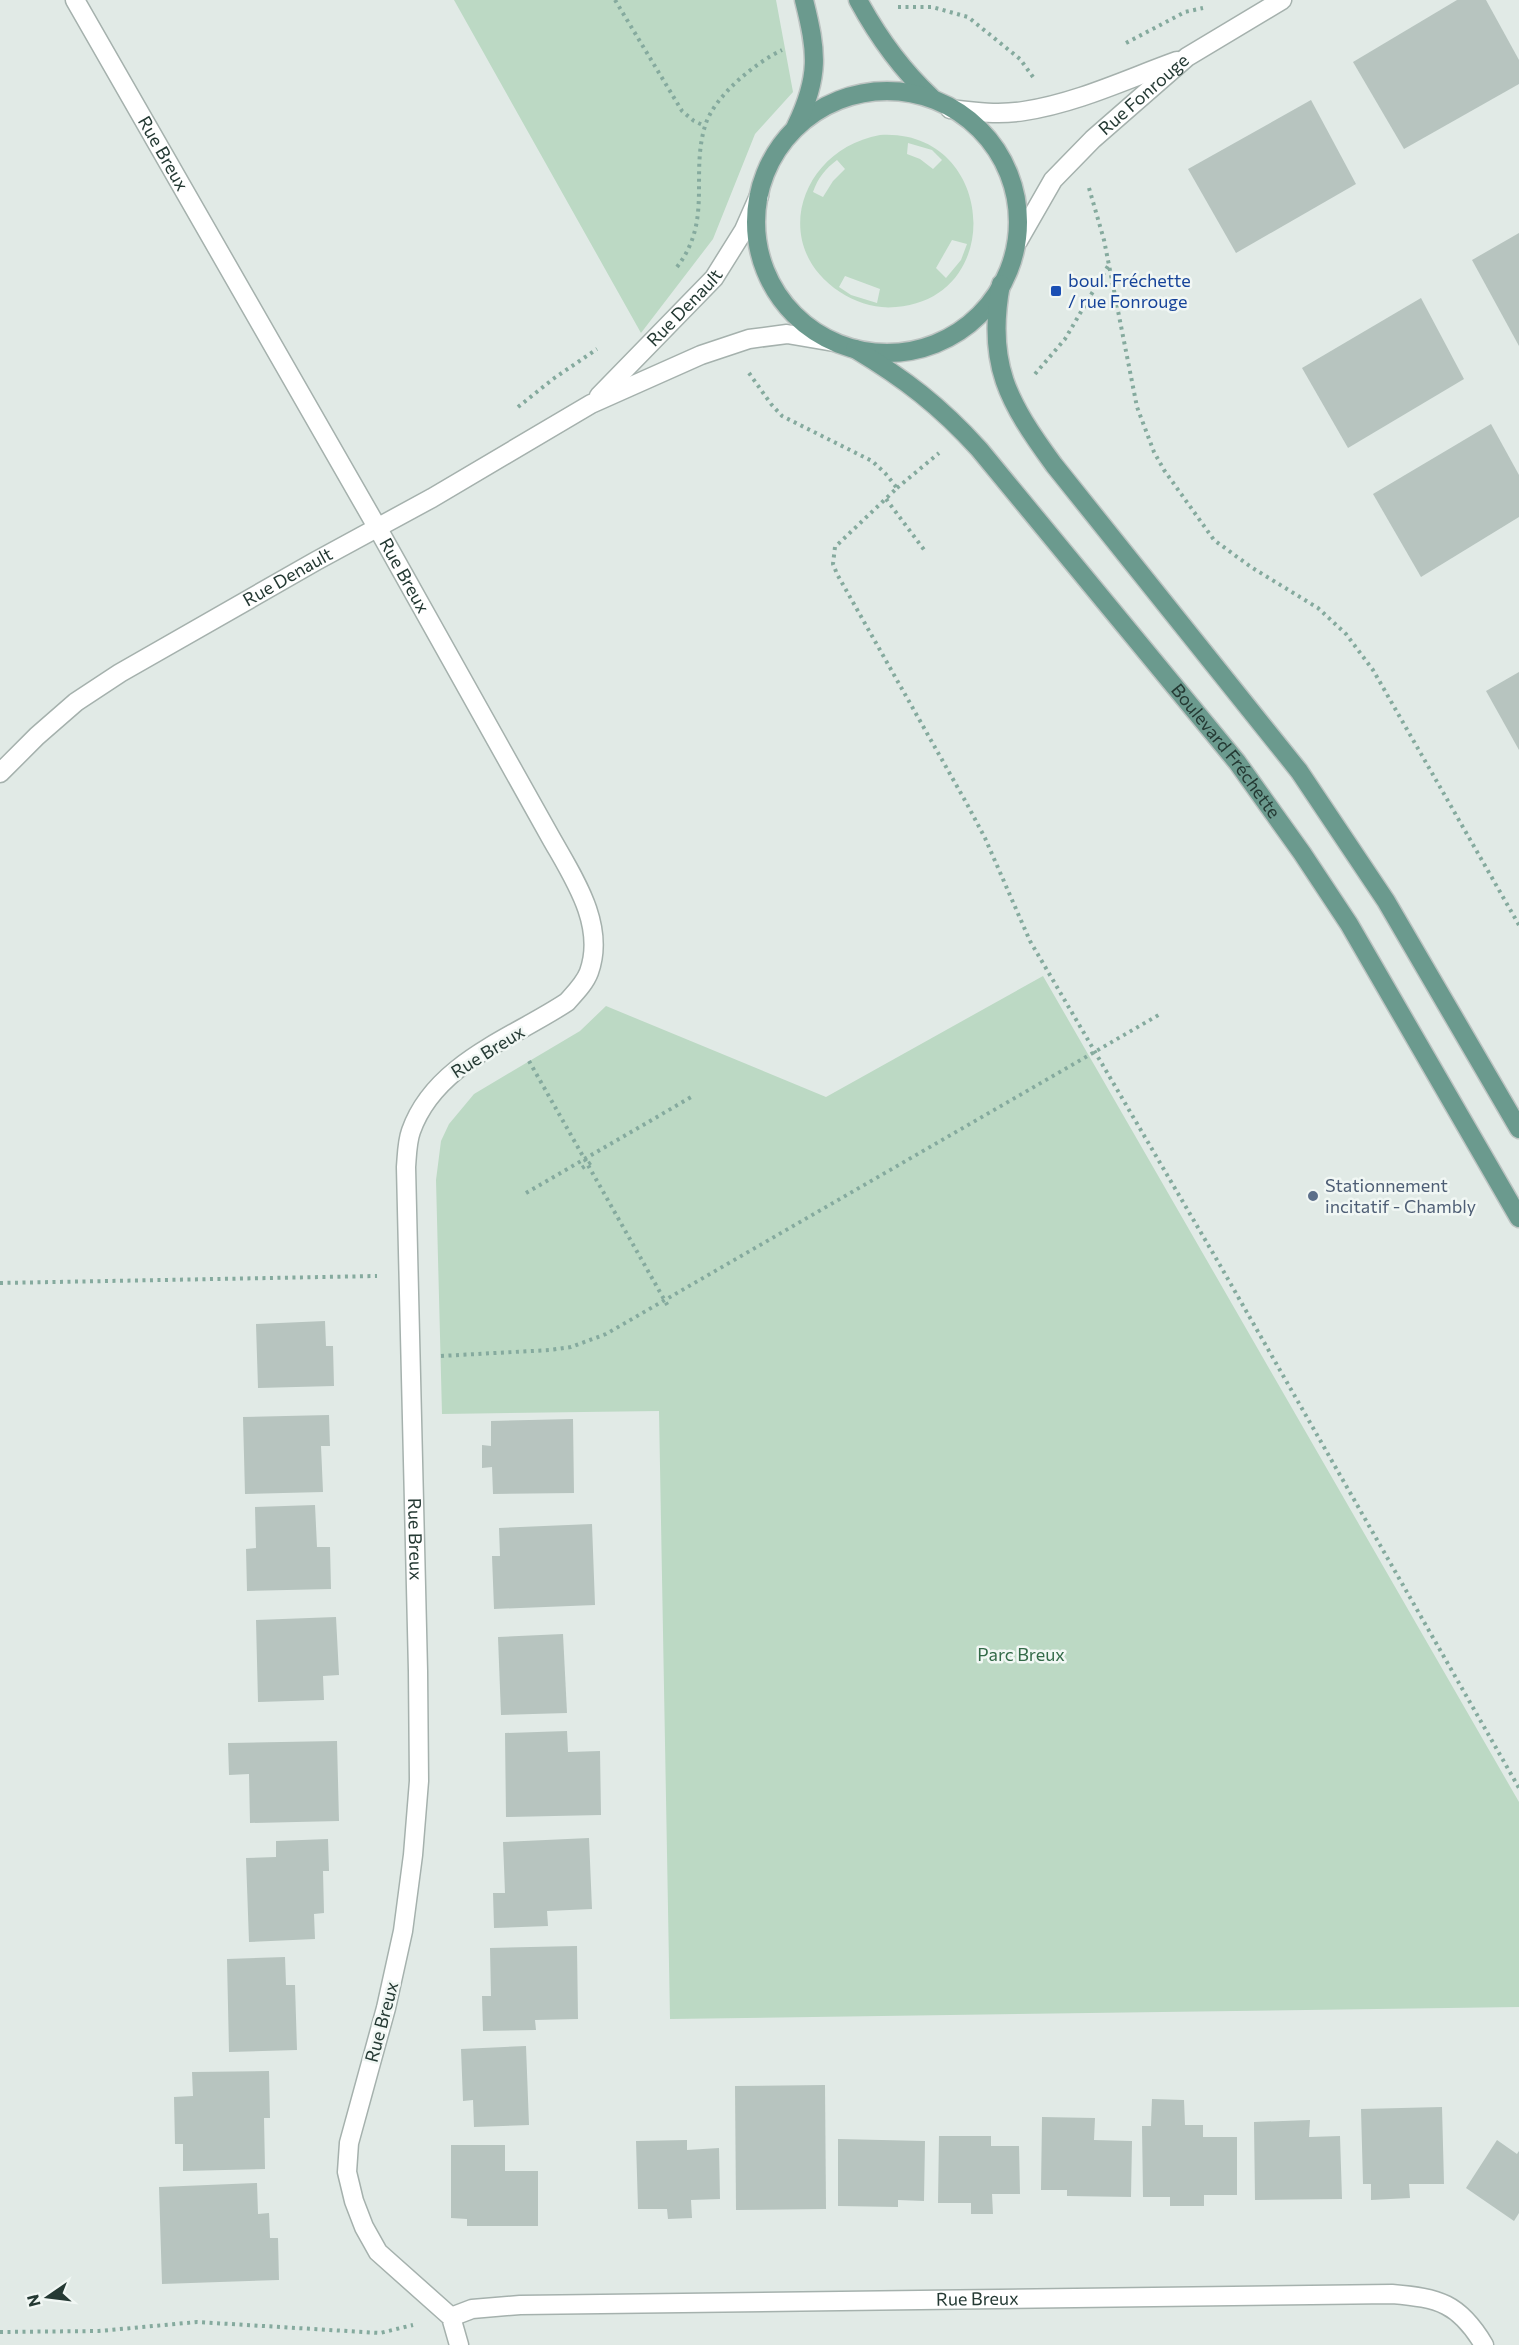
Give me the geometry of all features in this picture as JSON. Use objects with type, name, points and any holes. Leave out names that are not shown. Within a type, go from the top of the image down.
[{"type":"main road","points":[[794,132],[808,100],[814,79],[813,40],[804,0]]},
{"type":"main road","points":[[858,0],[900,67],[942,105],[984,136],[998,152],[1016,193],[1019,214],[1018,241],[1012,263],[986,308],[967,325],[946,338],[902,351],[882,353],[855,349],[834,342],[810,328],[791,312],[776,293],[758,250],[755,230],[763,178],[772,160],[794,132],[816,113],[846,98],[867,92],[912,93],[942,105]]},
{"type":"main road","points":[[1001,284],[995,338],[1002,378],[1023,422],[1060,472],[1299,771],[1386,900],[1519,1129]]},
{"type":"main road","name":"Boulevard Fréchette","points":[[855,349],[920,392],[944,412],[971,440],[1236,762],[1302,853],[1349,924],[1519,1218]]},
{"type":"street","name":"Rue Breux","points":[[75,0],[577,884],[591,920],[593,936],[589,973],[578,990],[567,1002],[463,1065],[444,1080],[429,1099],[411,1132],[405,1167],[419,1781],[413,1855],[401,1942],[389,1997],[349,2144],[347,2172],[360,2218],[378,2252],[451,2317],[472,2309],[520,2305],[1392,2294],[1427,2297],[1453,2308],[1473,2327],[1484,2345]]},
{"type":"street","points":[[1187,57],[1282,0]]},
{"type":"street","name":"Rue Fonrouge","points":[[942,105],[1002,113],[1023,111],[1054,104],[1187,57]]},
{"type":"street","name":"Rue Fonrouge","points":[[1018,241],[1053,180],[1073,158],[1187,57]]},
{"type":"street","name":"Rue Denault","points":[[591,404],[714,278],[744,231],[759,196]]},
{"type":"street","name":"Rue Denault","points":[[0,773],[76,702],[206,623],[432,498],[591,404],[701,355],[749,339],[787,334],[834,342]]},
{"type":"street","points":[[451,2317],[459,2345]]},
{"type":"path","points":[[615,0],[682,111],[694,121],[705,126]]},
{"type":"path","points":[[893,9],[914,5],[932,7],[968,17],[1020,59],[1035,81]]},
{"type":"path","points":[[1125,44],[1185,12]]},
{"type":"path","points":[[684,258],[695,236],[700,164],[705,126],[710,114],[744,75],[770,56],[788,47]]},
{"type":"path","points":[[1032,76],[1044,73]]},
{"type":"path","points":[[1088,185],[1097,211],[1137,407],[1154,452],[1164,470],[1214,540],[1251,567],[1318,609],[1351,640],[1373,670],[1519,925]]},
{"type":"path","points":[[1032,377],[1044,366],[1065,339],[1108,266]]},
{"type":"path","points":[[746,369],[782,416],[872,461],[897,488]]},
{"type":"path","points":[[942,450],[897,488],[835,547],[833,564],[837,574],[945,762],[985,838],[1030,941],[1217,1260],[1519,1788]]},
{"type":"path","points":[[886,499],[925,551]]},
{"type":"path","points":[[441,1356],[550,1350],[571,1347],[606,1334],[1162,1013]]},
{"type":"path","points":[[529,1061],[669,1308]]},
{"type":"path","points":[[526,1193],[693,1096]]},
{"type":"path","points":[[582,1168],[593,1161]]},
{"type":"path","points":[[0,1283],[377,1276]]},
{"type":"path","points":[[0,2331],[99,2331],[197,2322],[380,2333],[416,2324]]},
{"type":"green space","points":[[454,0],[776,0],[793,92],[755,134],[713,239],[641,333]]},
{"type":"green space","points":[[880,135],[918,140],[947,158],[965,184],[973,215],[970,247],[957,275],[932,297],[896,307],[881,307],[860,302],[840,292],[818,272],[805,250],[800,225],[803,201],[814,178],[830,159],[853,144]],"holes":[[[908,143],[932,150],[942,160],[933,169],[920,159],[907,154]],[[837,160],[845,169],[833,181],[823,197],[813,192],[825,170]],[[952,240],[967,244],[961,260],[946,278],[936,268]],[[845,276],[880,289],[877,303],[851,295],[839,287]]]},
{"type":"green space","name":"Parc Breux","points":[[1043,976],[1519,1802],[1519,2007],[670,2019],[659,1411],[442,1414],[436,1180],[441,1141],[449,1124],[474,1094],[580,1031],[606,1006],[826,1097]]},
{"type":"building","points":[[1457,0],[1486,0],[1519,60],[1519,84],[1404,149],[1353,62]]},
{"type":"building","points":[[1311,100],[1356,184],[1236,253],[1188,169]]},
{"type":"building","points":[[1519,233],[1519,346],[1472,260]]},
{"type":"building","points":[[1421,298],[1464,379],[1348,448],[1302,368]]},
{"type":"building","points":[[1491,424],[1519,475],[1519,517],[1421,577],[1373,494]]},
{"type":"building","points":[[1519,672],[1519,750],[1486,691]]},
{"type":"building","points":[[325,1321],[326,1346],[333,1346],[334,1386],[258,1388],[256,1324]]},
{"type":"building","points":[[329,1415],[330,1446],[321,1446],[323,1492],[245,1494],[243,1417]]},
{"type":"building","points":[[573,1419],[574,1493],[493,1494],[492,1467],[482,1468],[482,1445],[491,1446],[491,1421]]},
{"type":"building","points":[[315,1505],[317,1547],[330,1547],[331,1589],[247,1591],[246,1549],[256,1548],[255,1507]]},
{"type":"building","points":[[592,1524],[595,1605],[494,1609],[492,1556],[500,1556],[499,1528]]},
{"type":"building","points":[[336,1617],[339,1675],[323,1676],[324,1700],[258,1702],[256,1620]]},
{"type":"building","points":[[563,1634],[567,1713],[501,1715],[498,1637]]},
{"type":"building","points":[[567,1731],[568,1752],[600,1751],[601,1815],[506,1817],[505,1733]]},
{"type":"building","points":[[337,1741],[339,1821],[250,1823],[249,1774],[229,1775],[228,1743]]},
{"type":"building","points":[[589,1838],[592,1909],[547,1911],[548,1926],[494,1928],[493,1893],[505,1893],[503,1842]]},
{"type":"building","points":[[328,1839],[329,1871],[323,1871],[324,1913],[314,1914],[315,1939],[249,1942],[246,1858],[276,1857],[276,1841]]},
{"type":"building","points":[[577,1946],[578,2019],[535,2020],[536,2030],[483,2031],[482,1996],[491,1996],[490,1948]]},
{"type":"building","points":[[285,1957],[286,1985],[295,1985],[297,2050],[229,2052],[227,1959]]},
{"type":"building","points":[[526,2046],[529,2125],[474,2127],[473,2100],[463,2101],[461,2049]]},
{"type":"building","points":[[269,2071],[270,2118],[264,2118],[265,2169],[183,2171],[183,2144],[175,2144],[174,2097],[193,2096],[192,2072]]},
{"type":"building","points":[[825,2085],[826,2209],[736,2210],[735,2086]]},
{"type":"building","points":[[1152,2099],[1184,2100],[1185,2125],[1203,2125],[1203,2137],[1237,2137],[1237,2195],[1204,2195],[1204,2206],[1170,2206],[1170,2197],[1143,2197],[1142,2126],[1151,2126]]},
{"type":"building","points":[[1442,2107],[1444,2184],[1409,2184],[1410,2198],[1371,2200],[1371,2184],[1363,2184],[1361,2109]]},
{"type":"building","points":[[1042,2117],[1095,2118],[1094,2140],[1132,2141],[1131,2197],[1067,2196],[1067,2190],[1041,2190]]},
{"type":"building","points":[[1310,2120],[1309,2137],[1340,2136],[1342,2199],[1255,2200],[1254,2122]]},
{"type":"building","points":[[939,2136],[991,2136],[991,2146],[1019,2146],[1020,2194],[992,2194],[993,2214],[971,2214],[971,2203],[938,2203]]},
{"type":"building","points":[[838,2139],[925,2141],[924,2201],[898,2200],[898,2207],[838,2206]]},
{"type":"building","points":[[687,2140],[687,2150],[719,2148],[720,2199],[691,2200],[692,2218],[668,2219],[667,2209],[638,2209],[636,2141]]},
{"type":"building","points":[[1497,2140],[1517,2154],[1519,2151],[1519,2213],[1514,2221],[1466,2188]]},
{"type":"building","points":[[451,2145],[505,2145],[505,2171],[538,2171],[538,2226],[467,2226],[467,2219],[451,2218]]},
{"type":"building","points":[[257,2183],[258,2214],[269,2213],[270,2238],[278,2238],[279,2280],[162,2284],[159,2187]]},
{"type":"place","name":"boul. Fréchette / rue Fonrouge","points":[[1056,291]]},
{"type":"place","name":"Stationnement incitatif - Chambly","points":[[1313,1196]]}]
